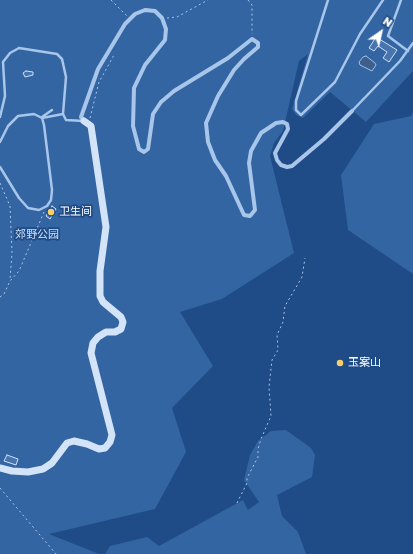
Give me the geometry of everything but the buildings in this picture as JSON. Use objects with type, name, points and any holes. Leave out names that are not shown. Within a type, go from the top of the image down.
[{"type":"street","points":[[0,468],[12,471],[28,472],[44,469],[52,463],[67,443],[80,443],[99,449],[105,448],[110,442],[112,435],[91,353],[93,343],[98,337],[106,332],[115,332],[121,329],[124,322],[121,317],[103,302],[100,296],[100,272],[106,227],[91,126],[81,117],[98,69],[130,19],[135,14],[145,10],[155,11],[162,18],[166,29],[165,40],[145,66],[134,88],[133,126],[139,149],[144,152],[148,149],[150,143],[153,114],[160,102],[174,91],[228,58],[252,39],[258,43],[258,47],[234,70],[215,101],[206,123],[208,142],[215,160],[226,176],[244,215],[250,216],[255,210],[249,163],[251,151],[261,133],[276,123],[282,122],[287,124],[288,129],[276,153],[277,160],[281,165],[292,166],[315,148],[352,111]]},
{"type":"lane","points":[[328,0],[295,105],[296,110],[301,115],[335,82],[338,72],[360,34],[383,0]]},
{"type":"lane","points":[[401,0],[388,36],[408,51]]},
{"type":"lane","points":[[352,111],[408,51],[413,43]]},
{"type":"lane","points":[[0,117],[5,96],[3,62],[10,53],[19,48],[57,54],[62,59],[66,77],[63,114],[66,120],[84,121]]},
{"type":"lane","points":[[42,118],[52,110]]},
{"type":"lane","points":[[0,142],[8,126],[18,116],[34,114],[42,118],[63,114]]},
{"type":"lane","points":[[0,168],[19,198],[28,208],[39,210],[46,206],[51,200],[52,190],[42,118]]},
{"type":"path","points":[[111,0],[130,19]]},
{"type":"path","points":[[162,18],[177,16],[208,0]]},
{"type":"path","points":[[248,0],[252,5],[252,39]]},
{"type":"path","points":[[91,126],[89,120],[99,82],[114,55]]},
{"type":"path","points":[[0,183],[10,206],[12,253],[10,280],[4,294],[0,297]]},
{"type":"path","points":[[10,280],[19,271],[46,206]]},
{"type":"path","points":[[237,503],[247,484],[247,478],[258,457],[260,438],[271,416],[269,387],[272,360],[278,350],[277,335],[283,322],[285,306],[302,277],[305,258]]},
{"type":"path","points":[[0,488],[56,554]]},
{"type":"green space","name":"郊野公园","points":[[0,0],[413,0],[413,71],[366,122],[330,92],[303,118],[296,115],[292,109],[308,54],[299,61],[283,131],[274,143],[270,156],[294,253],[222,299],[180,312],[213,366],[172,408],[186,452],[155,509],[49,534],[99,554],[0,554]]},
{"type":"green space","points":[[413,112],[413,274],[348,230],[341,175],[374,124],[411,116]]},
{"type":"green space","points":[[286,430],[311,448],[315,455],[312,477],[277,495],[282,516],[298,532],[306,554],[105,554],[110,546],[147,537],[159,546],[243,500],[248,510],[259,502],[244,480],[250,455],[258,441],[271,431]]},
{"type":"shaded area","points":[[366,56],[376,65],[372,71],[360,65],[359,62]]},
{"type":"place","name":"卫生间","points":[[51,212]]},
{"type":"place","name":"玉案山","points":[[340,363]]}]
